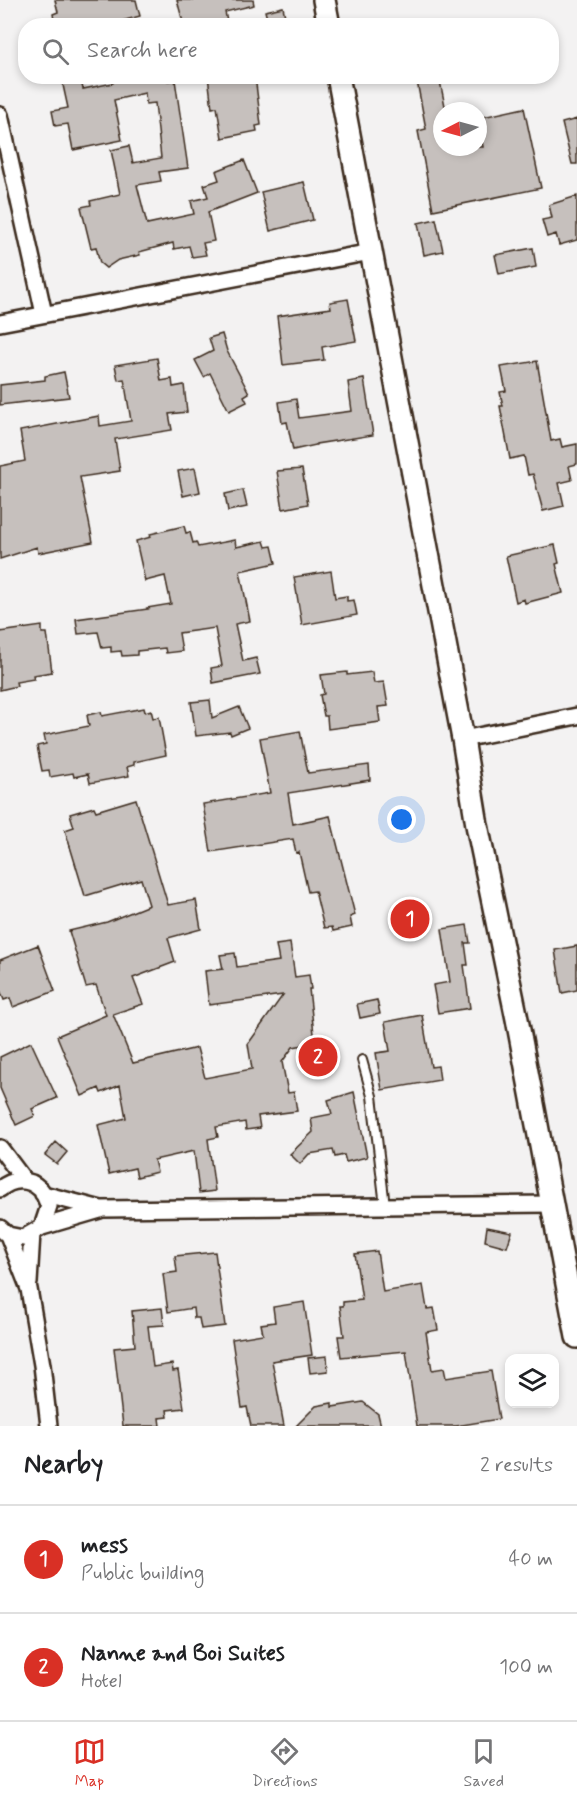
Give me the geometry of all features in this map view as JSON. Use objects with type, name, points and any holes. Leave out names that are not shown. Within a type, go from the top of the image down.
[{"type":"street","points":[[324,0],[327,18]]},
{"type":"street","points":[[340,84],[463,739],[477,825],[515,1007],[577,1337]]},
{"type":"street","points":[[0,115],[44,314]]},
{"type":"street","points":[[0,323],[371,252]]},
{"type":"street","points":[[463,739],[577,716]]},
{"type":"street","points":[[0,1148],[24,1180],[41,1189],[49,1206],[37,1230],[29,1289]]},
{"type":"street","points":[[0,1185],[24,1180]]},
{"type":"street","points":[[43,1194],[101,1209],[552,1204]]},
{"type":"street","points":[[4,1231],[23,1238],[37,1230],[101,1209]]},
{"type":"street","points":[[4,1231],[29,1289],[42,1365],[49,1426]]},
{"type":"lane","points":[[362,1060],[372,1096],[385,1206]]},
{"type":"building","points":[[55,0],[136,0],[140,16],[133,18],[54,18],[53,14],[58,12]]},
{"type":"building","points":[[177,0],[253,0],[254,5],[225,12],[226,18],[182,18]]},
{"type":"building","points":[[283,7],[285,18],[267,18],[265,11]]},
{"type":"building","points":[[63,84],[82,84],[83,89],[108,84],[176,84],[188,168],[159,172],[161,181],[137,185],[147,224],[194,214],[191,201],[208,197],[204,185],[219,180],[216,171],[244,160],[257,193],[208,212],[214,241],[203,243],[206,255],[192,257],[189,246],[174,249],[173,243],[139,252],[140,255],[118,260],[106,268],[100,263],[96,247],[91,248],[81,207],[91,205],[90,201],[120,194],[111,150],[129,146],[133,163],[161,158],[155,103],[146,104],[145,93],[114,100],[122,140],[73,150],[68,124],[55,126],[52,111],[68,108]]},
{"type":"building","points":[[209,84],[256,84],[261,125],[256,126],[257,131],[222,138],[217,107],[212,108]]},
{"type":"building","points":[[418,84],[441,84],[444,102],[433,102],[433,156],[487,156],[487,116],[524,108],[541,188],[433,210],[418,131],[426,129]]},
{"type":"building","points":[[577,119],[577,164],[572,164],[562,123]]},
{"type":"building","points":[[304,182],[313,220],[270,231],[261,192]]},
{"type":"building","points":[[577,196],[577,240],[559,245],[556,234],[547,237],[542,220],[552,218],[549,205]]},
{"type":"building","points":[[436,219],[443,251],[424,255],[418,223]]},
{"type":"building","points":[[533,248],[536,267],[499,274],[495,255]]},
{"type":"building","points":[[348,299],[356,341],[322,347],[324,360],[283,365],[277,316],[331,308],[330,302]]},
{"type":"building","points":[[222,334],[227,351],[249,393],[244,396],[247,402],[229,411],[210,373],[204,377],[195,360],[213,351],[209,338]]},
{"type":"building","points":[[157,358],[161,381],[172,379],[173,387],[184,385],[187,412],[169,414],[172,430],[115,439],[120,471],[80,477],[93,542],[38,553],[37,547],[0,559],[0,466],[25,461],[20,431],[99,416],[100,426],[131,421],[124,379],[118,380],[115,365]]},
{"type":"building","points":[[537,361],[551,441],[560,439],[562,447],[577,444],[577,464],[569,466],[572,480],[559,483],[564,506],[543,511],[533,474],[528,475],[524,456],[510,459],[500,406],[503,406],[500,392],[506,391],[501,367]]},
{"type":"building","points":[[64,372],[69,397],[0,405],[0,385],[45,380],[45,376]]},
{"type":"building","points":[[364,379],[373,435],[293,450],[287,422],[282,423],[279,402],[296,399],[299,418],[352,411],[348,382]]},
{"type":"building","points":[[195,468],[200,492],[183,496],[178,471]]},
{"type":"building","points":[[302,469],[308,504],[283,509],[277,471]]},
{"type":"building","points":[[243,490],[247,507],[228,511],[225,494]]},
{"type":"building","points":[[184,526],[186,533],[190,532],[193,543],[196,542],[198,547],[235,540],[236,547],[264,541],[266,547],[272,546],[276,563],[240,571],[250,621],[235,624],[243,661],[256,658],[260,674],[213,683],[211,668],[222,666],[215,628],[179,633],[182,651],[166,653],[165,648],[137,651],[137,655],[122,656],[121,651],[111,652],[111,647],[102,648],[98,632],[78,634],[76,619],[171,604],[165,576],[145,581],[136,541],[151,537],[150,534]]},
{"type":"building","points":[[555,545],[559,563],[556,564],[563,593],[525,603],[524,599],[516,602],[506,556]]},
{"type":"building","points":[[331,571],[335,598],[347,596],[347,601],[354,600],[357,615],[302,625],[294,577]]},
{"type":"building","points":[[42,626],[42,633],[47,633],[52,672],[33,675],[34,679],[16,682],[17,686],[0,690],[0,632]]},
{"type":"building","points":[[347,672],[347,675],[372,672],[374,683],[384,682],[388,706],[378,707],[380,722],[328,729],[327,716],[324,716],[320,695],[324,694],[321,675]]},
{"type":"building","points":[[210,700],[212,718],[239,707],[248,728],[231,735],[230,732],[196,736],[191,702]]},
{"type":"building","points":[[144,708],[145,712],[151,710],[153,718],[159,717],[166,755],[134,762],[134,765],[127,767],[129,776],[90,783],[88,774],[74,777],[73,773],[50,777],[49,770],[42,771],[37,746],[46,744],[44,735],[89,726],[87,715],[101,712],[102,716]]},
{"type":"building","points":[[300,731],[308,773],[369,765],[370,780],[288,793],[293,824],[330,816],[355,915],[350,917],[352,927],[333,931],[332,927],[324,928],[315,891],[308,892],[299,852],[296,853],[293,839],[211,852],[203,804],[270,793],[260,738]]},
{"type":"building","points":[[136,799],[168,905],[196,900],[201,929],[168,938],[175,962],[133,978],[143,1004],[113,1014],[133,1063],[197,1048],[205,1078],[252,1069],[248,1044],[283,995],[209,1005],[205,971],[223,969],[220,955],[235,953],[237,967],[279,961],[276,945],[290,943],[295,977],[309,975],[315,1043],[293,1047],[282,1062],[288,1093],[294,1092],[297,1111],[258,1116],[260,1128],[246,1130],[245,1122],[216,1127],[218,1137],[208,1139],[215,1191],[199,1193],[194,1151],[154,1160],[157,1172],[137,1177],[135,1168],[109,1174],[98,1125],[126,1118],[120,1085],[101,1093],[99,1088],[82,1096],[57,1036],[106,1015],[96,985],[86,987],[69,931],[107,922],[149,905],[141,879],[85,896],[65,830],[74,827],[70,814],[94,807],[96,811]]},
{"type":"building","points":[[467,925],[470,943],[465,943],[468,965],[464,965],[470,1008],[438,1013],[433,985],[450,982],[442,929]]},
{"type":"building","points":[[38,945],[55,991],[13,1007],[10,998],[4,1000],[0,990],[0,960]]},
{"type":"building","points":[[577,946],[577,990],[562,993],[555,950]]},
{"type":"building","points":[[377,1000],[380,1014],[360,1018],[357,1004]]},
{"type":"building","points":[[422,1015],[431,1067],[438,1066],[440,1080],[382,1090],[376,1053],[390,1051],[385,1022]]},
{"type":"building","points":[[31,1042],[57,1098],[32,1109],[35,1116],[16,1125],[0,1088],[0,1057]]},
{"type":"building","points":[[354,1092],[367,1157],[346,1162],[344,1155],[335,1157],[333,1150],[309,1154],[300,1164],[290,1154],[313,1132],[311,1118],[332,1114],[328,1100]]},
{"type":"building","points":[[56,1142],[67,1152],[57,1164],[45,1155]]},
{"type":"building","points":[[487,1227],[512,1232],[507,1247],[485,1241]]},
{"type":"building","points":[[377,1251],[383,1292],[423,1285],[427,1309],[434,1308],[438,1330],[426,1332],[432,1370],[444,1368],[446,1378],[491,1371],[499,1419],[456,1426],[417,1426],[406,1351],[341,1357],[338,1336],[344,1336],[340,1306],[343,1306],[343,1302],[362,1300],[355,1254]]},
{"type":"building","points":[[215,1252],[225,1326],[201,1329],[199,1318],[194,1318],[193,1308],[168,1312],[163,1274],[177,1272],[175,1256]]},
{"type":"building","points":[[304,1302],[312,1355],[272,1361],[284,1426],[251,1426],[247,1407],[242,1408],[232,1339],[263,1334],[261,1324],[275,1322],[273,1307]]},
{"type":"building","points":[[162,1308],[164,1325],[148,1326],[153,1367],[172,1364],[173,1371],[178,1370],[184,1408],[167,1410],[168,1417],[159,1418],[160,1426],[123,1426],[114,1348],[135,1346],[132,1311]]},
{"type":"building","points":[[327,1356],[328,1371],[310,1373],[308,1358]]},
{"type":"building","points":[[363,1402],[378,1414],[381,1426],[296,1426],[316,1406],[332,1403],[332,1407]]},
{"type":"place","name":"mess","points":[[410,919]]},
{"type":"place","name":"Nanne and Boi Suites","points":[[318,1057]]}]
